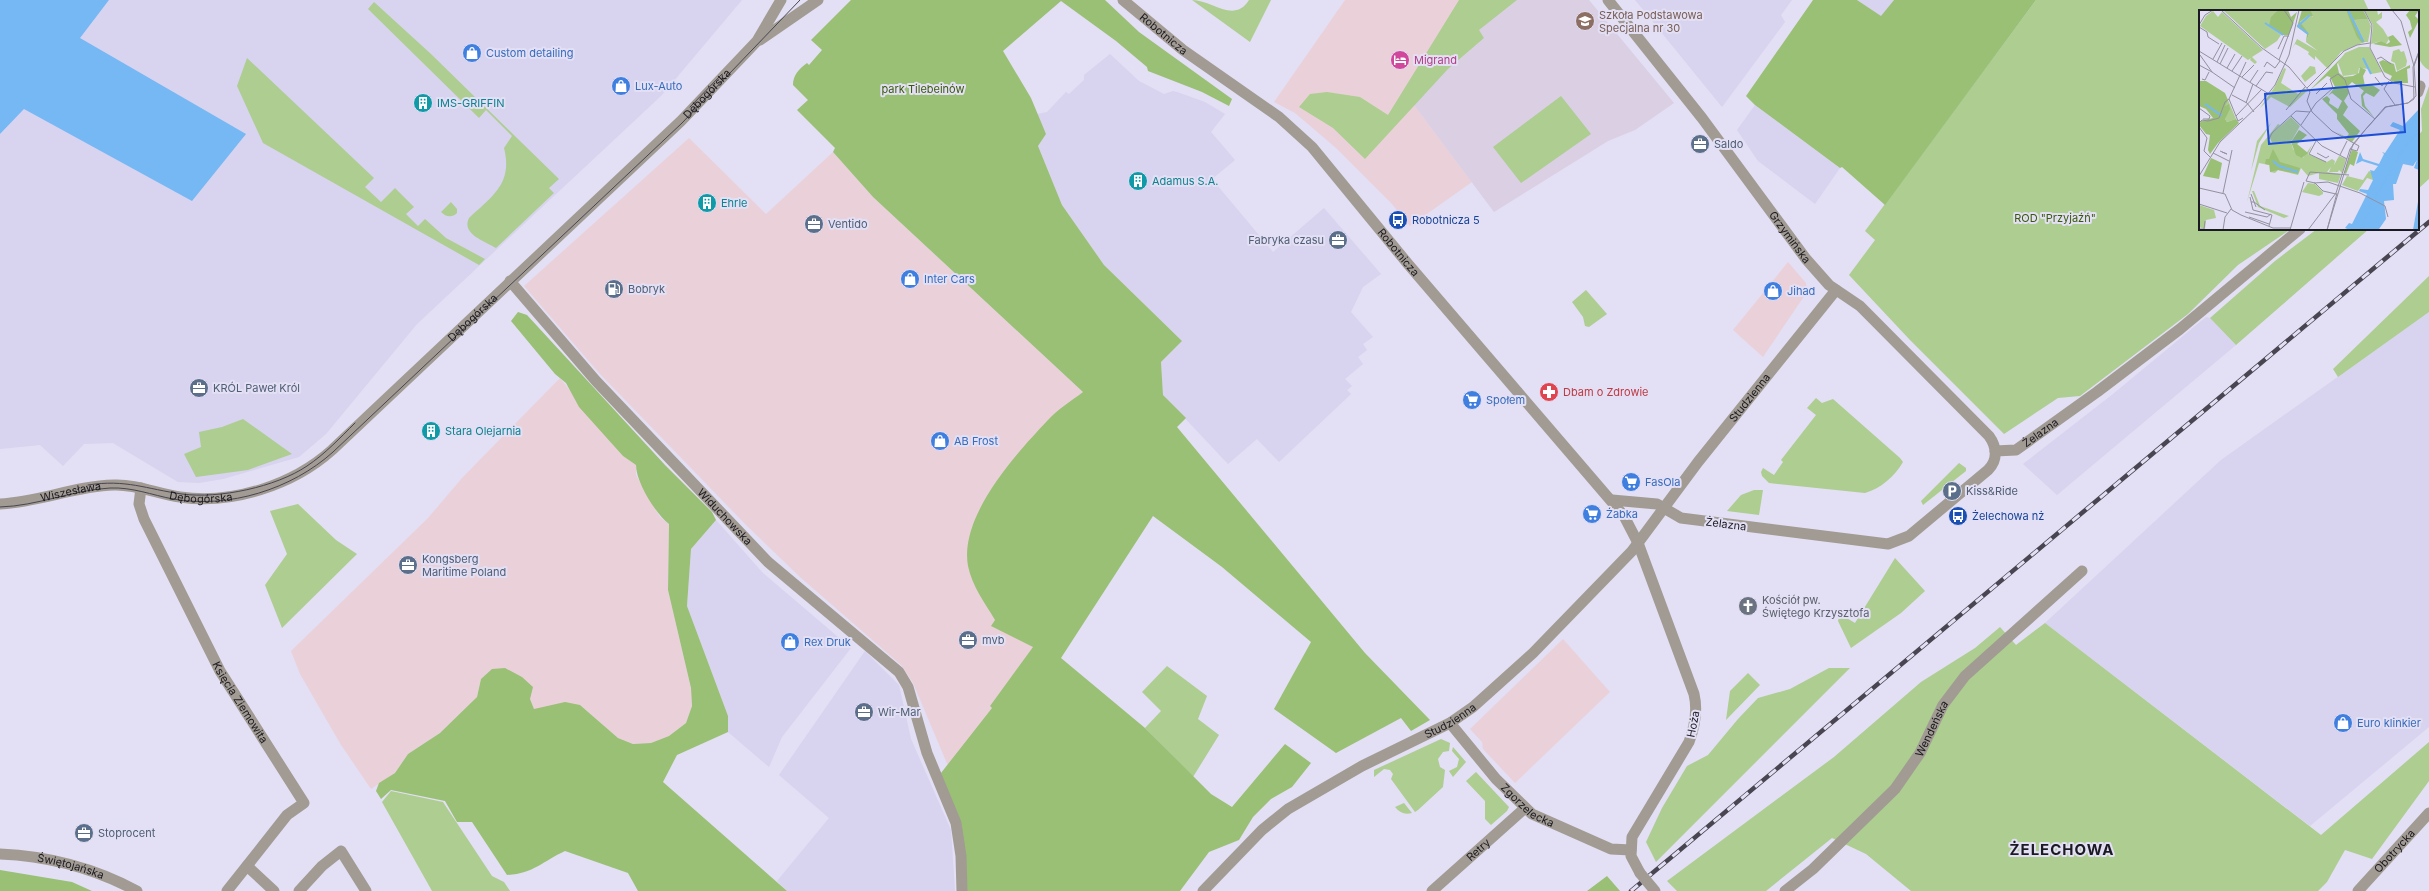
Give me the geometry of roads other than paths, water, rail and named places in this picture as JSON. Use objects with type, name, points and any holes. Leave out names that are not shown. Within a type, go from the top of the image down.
[{"type":"street","name":"Dębogórska","points":[[757,41],[781,0]]},
{"type":"street","name":"Dębogórska","points":[[141,488],[180,497],[214,498],[261,488],[303,472],[332,450],[680,121],[757,41],[818,0]]},
{"type":"street","name":"Robotnicza","points":[[1123,0],[1179,47],[1279,117],[1312,147],[1408,264],[1612,500],[1624,516],[1638,543]]},
{"type":"street","name":"Grzymińska","points":[[1608,0],[1702,118],[1791,241],[1817,273],[1836,290],[1860,306],[1989,436],[1996,452]]},
{"type":"street","name":"Żelazna","points":[[1663,506],[1681,518],[1888,544],[1909,536],[1988,470],[1993,463],[1996,452],[2016,450],[2097,392],[2180,329],[2299,230]]},
{"type":"street","name":"Widuchowska","points":[[510,281],[596,381],[768,562],[900,672],[908,687],[927,753],[956,823],[961,856],[962,891]]},
{"type":"street","name":"Studzienna","points":[[1202,891],[1262,830],[1304,798],[1450,723],[1473,707],[1549,638],[1638,543],[1663,506],[1836,290]]},
{"type":"street","name":"Wiszesława","points":[[0,504],[106,485],[141,488]]},
{"type":"street","name":"Księcia Ziemowita","points":[[141,488],[139,504],[144,519],[220,671],[304,803],[287,815],[227,891]]},
{"type":"street","points":[[1612,500],[1635,501],[1663,506]]},
{"type":"street","name":"Hoża","points":[[1631,850],[1636,829],[1689,742],[1694,727],[1696,710],[1694,694],[1638,543]]},
{"type":"street","name":"Wendeńska","points":[[1786,891],[1813,868],[1895,789],[1920,753],[1943,706],[1965,676],[2082,571]]},
{"type":"street","name":"Zgorzelecka","points":[[1450,723],[1478,759],[1525,808],[1541,819],[1611,849],[1631,850]]},
{"type":"street","name":"Retry","points":[[1432,891],[1525,808]]},
{"type":"street","name":"Obotrycka","points":[[2360,890],[2429,813]]},
{"type":"street","points":[[1631,850],[1633,863],[1655,891]]},
{"type":"street","points":[[299,891],[322,866],[342,851],[366,891]]},
{"type":"street","name":"Świętojańska","points":[[0,854],[50,859],[76,865],[98,873],[137,891]]},
{"type":"street","points":[[248,866],[274,891]]},
{"type":"water","points":[[0,0],[109,0],[80,38],[246,134],[192,201],[24,109],[0,134]]},
{"type":"tram line","points":[[0,507],[28,504],[96,489],[110,488],[134,490],[173,499],[216,501],[259,493],[279,486],[317,465],[333,452],[682,123],[800,0]]},
{"type":"tram line","points":[[690,107],[722,74]]},
{"type":"tram line","points":[[88,485],[101,483],[136,485],[169,492],[197,495],[213,495],[247,490],[280,480],[307,466],[326,451],[355,423]]},
{"type":"railway","points":[[1631,891],[2429,222]]},
{"type":"place","name":"Szkoła Podstawowa Specjalna nr 30","points":[[1585,21]]},
{"type":"place","name":"Custom detailing","points":[[472,53]]},
{"type":"place","name":"Migrand","points":[[1400,60]]},
{"type":"place","name":"Lux-Auto","points":[[621,86]]},
{"type":"place","name":"IMS-GRIFFIN","points":[[423,103]]},
{"type":"place","name":"Saldo","points":[[1700,144]]},
{"type":"place","name":"Adamus S.A.","points":[[1138,181]]},
{"type":"place","name":"Ehrle","points":[[707,203]]},
{"type":"place","name":"Robotnicza 5","points":[[1398,220]]},
{"type":"place","name":"Ventido","points":[[814,224]]},
{"type":"place","name":"Fabryka czasu","points":[[1338,240]]},
{"type":"place","name":"Inter Cars","points":[[910,279]]},
{"type":"place","name":"Bobryk","points":[[614,289]]},
{"type":"place","name":"Jihad","points":[[1773,291]]},
{"type":"place","name":"KRÓL Paweł Król","points":[[199,388]]},
{"type":"place","name":"Dbam o Zdrowie","points":[[1549,392]]},
{"type":"place","name":"Społem","points":[[1472,400]]},
{"type":"place","name":"Stara Olejarnia","points":[[431,431]]},
{"type":"place","name":"AB Frost","points":[[940,441]]},
{"type":"place","name":"FasOla","points":[[1631,482]]},
{"type":"place","name":"Kiss&Ride","points":[[1952,491]]},
{"type":"place","name":"Żabka","points":[[1592,514]]},
{"type":"place","name":"Żelechowa nż","points":[[1958,516]]},
{"type":"place","name":"Kongsberg Maritime Poland","points":[[408,565]]},
{"type":"place","name":"Kościół pw. Świętego Krzysztofa","points":[[1748,606]]},
{"type":"place","name":"mvb","points":[[968,640]]},
{"type":"place","name":"Rex Druk","points":[[790,642]]},
{"type":"place","name":"Wir-Mar","points":[[864,712]]},
{"type":"place","name":"Euro klinkier","points":[[2343,723]]},
{"type":"place","name":"Stoprocent","points":[[84,833]]},
{"type":"district","name":"ŻELECHOWA","points":[[2062,850]]},
{"type":"park label","name":"park Tilebeinów","points":[[923,89]]},
{"type":"park label","name":"ROD \"Przyjaźń\"","points":[[2055,218]]}]
